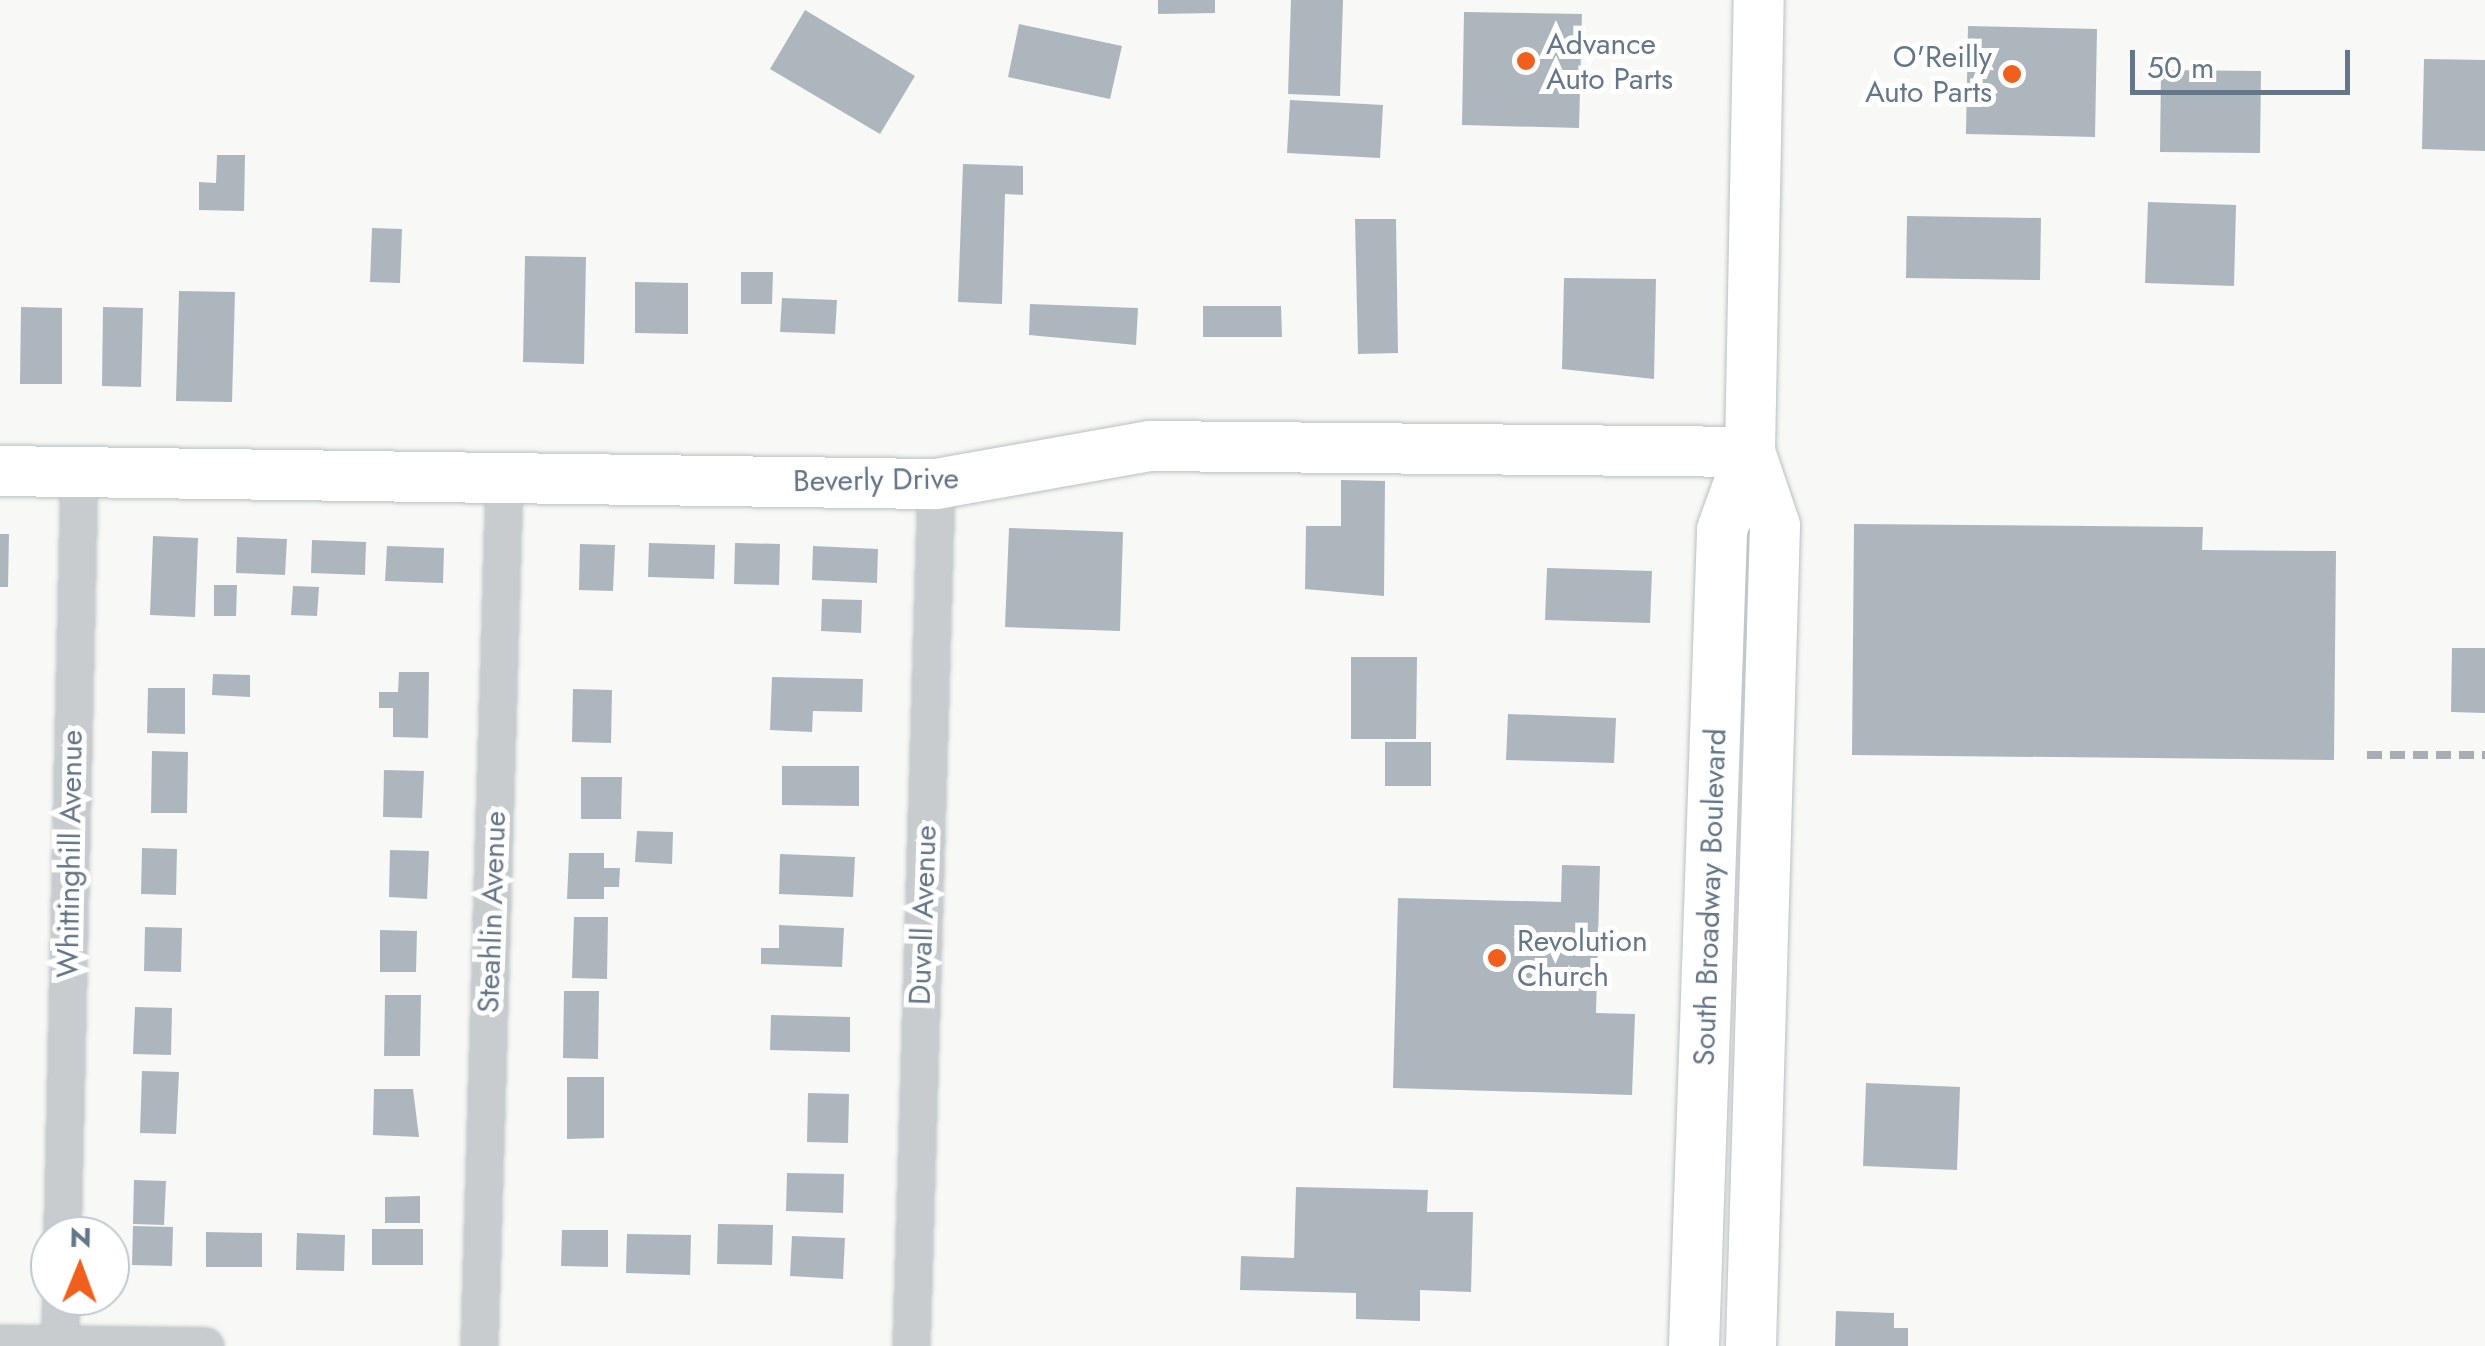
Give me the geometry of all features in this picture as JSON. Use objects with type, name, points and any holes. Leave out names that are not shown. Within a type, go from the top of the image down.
[{"type":"main road","name":"South Broadway Boulevard","points":[[1694,1346],[1722,530],[1750,452],[1759,0]]},
{"type":"main road","name":"Beverly Drive","points":[[0,471],[936,484],[1150,446],[1750,452]]},
{"type":"main road","name":"South Broadway Boulevard","points":[[1750,452],[1775,526],[1751,1346]]},
{"type":"street","name":"Whittinghill Avenue","points":[[62,1216],[79,472]]},
{"type":"street","name":"Steahlin Avenue","points":[[479,1346],[504,478]]},
{"type":"street","name":"Duvall Avenue","points":[[911,1346],[936,484]]},
{"type":"street","points":[[60,1316],[60,1345]]},
{"type":"street","points":[[0,1343],[205,1346]]},
{"type":"building","points":[[1158,0],[1215,0],[1215,13],[1158,14]]},
{"type":"building","points":[[1291,0],[1343,0],[1340,96],[1288,94]]},
{"type":"building","points":[[805,10],[915,76],[880,134],[770,69]]},
{"type":"building","points":[[1464,12],[1582,14],[1579,128],[1462,125]]},
{"type":"building","points":[[1019,24],[1122,46],[1110,99],[1008,77]]},
{"type":"building","points":[[1968,26],[2097,29],[2095,137],[1966,134]]},
{"type":"building","points":[[2424,59],[2485,60],[2485,151],[2422,149]]},
{"type":"building","points":[[2161,70],[2261,71],[2260,153],[2160,152]]},
{"type":"building","points":[[1290,100],[1383,105],[1380,158],[1287,153]]},
{"type":"building","points":[[217,155],[245,155],[244,211],[199,210],[199,182],[216,183]]},
{"type":"building","points":[[963,164],[1023,166],[1023,195],[1005,194],[1002,304],[958,302]]},
{"type":"building","points":[[2148,202],[2236,205],[2234,286],[2145,283]]},
{"type":"building","points":[[1907,216],[2041,218],[2040,280],[1906,278]]},
{"type":"building","points":[[1355,219],[1396,219],[1398,353],[1358,354]]},
{"type":"building","points":[[372,228],[402,229],[400,283],[370,282]]},
{"type":"building","points":[[525,256],[586,257],[584,364],[523,362]]},
{"type":"building","points":[[741,272],[773,272],[772,304],[741,304]]},
{"type":"building","points":[[1564,278],[1656,279],[1654,379],[1562,369]]},
{"type":"building","points":[[635,282],[688,283],[688,334],[635,333]]},
{"type":"building","points":[[179,291],[235,292],[232,402],[176,401]]},
{"type":"building","points":[[782,298],[837,300],[835,334],[780,332]]},
{"type":"building","points":[[1030,304],[1138,308],[1136,345],[1029,335]]},
{"type":"building","points":[[1203,306],[1281,306],[1282,337],[1203,337]]},
{"type":"building","points":[[21,307],[62,308],[62,384],[20,384]]},
{"type":"building","points":[[103,307],[143,308],[141,387],[102,386]]},
{"type":"building","points":[[1341,480],[1385,481],[1384,596],[1305,589],[1306,526],[1341,526]]},
{"type":"building","points":[[1854,524],[2203,527],[2202,550],[2336,551],[2334,760],[1852,755]]},
{"type":"building","points":[[1009,528],[1123,532],[1120,631],[1005,627]]},
{"type":"building","points":[[0,534],[9,534],[8,587],[0,587]]},
{"type":"building","points":[[153,536],[198,538],[195,617],[150,615]]},
{"type":"building","points":[[237,537],[287,539],[285,575],[236,573]]},
{"type":"building","points":[[312,540],[366,542],[365,575],[311,573]]},
{"type":"building","points":[[649,543],[715,545],[714,579],[648,577]]},
{"type":"building","points":[[735,543],[780,544],[779,585],[734,584]]},
{"type":"building","points":[[580,544],[615,545],[613,591],[579,590]]},
{"type":"building","points":[[387,546],[444,548],[443,583],[385,581]]},
{"type":"building","points":[[813,546],[878,549],[877,583],[812,580]]},
{"type":"building","points":[[1547,568],[1652,571],[1650,623],[1545,620]]},
{"type":"building","points":[[214,585],[237,585],[236,616],[214,616]]},
{"type":"building","points":[[293,586],[319,587],[317,616],[291,615]]},
{"type":"building","points":[[822,599],[862,600],[861,633],[821,631]]},
{"type":"building","points":[[2452,648],[2485,648],[2485,713],[2451,712]]},
{"type":"building","points":[[1351,657],[1417,657],[1416,739],[1351,739]]},
{"type":"building","points":[[399,672],[429,672],[428,738],[393,737],[393,708],[379,708],[379,692],[398,692]]},
{"type":"building","points":[[213,674],[250,675],[250,697],[212,695]]},
{"type":"building","points":[[772,677],[863,679],[862,712],[813,711],[812,732],[770,730]]},
{"type":"building","points":[[148,688],[185,688],[185,734],[147,733]]},
{"type":"building","points":[[573,689],[612,690],[611,743],[572,742]]},
{"type":"building","points":[[1508,714],[1616,718],[1614,763],[1506,760]]},
{"type":"building","points":[[1385,742],[1431,742],[1431,786],[1385,786]]},
{"type":"building","points":[[152,751],[188,752],[187,813],[151,813]]},
{"type":"building","points":[[782,766],[859,766],[859,806],[782,805]]},
{"type":"building","points":[[384,770],[424,771],[422,818],[383,817]]},
{"type":"building","points":[[581,777],[622,777],[621,819],[581,819]]},
{"type":"building","points":[[637,831],[673,832],[672,864],[635,862]]},
{"type":"building","points":[[142,848],[177,849],[176,895],[141,894]]},
{"type":"building","points":[[390,850],[429,851],[427,899],[389,897]]},
{"type":"building","points":[[569,853],[604,853],[604,868],[620,868],[619,887],[604,887],[604,899],[567,899]]},
{"type":"building","points":[[780,854],[855,857],[853,897],[779,894]]},
{"type":"building","name":"Revolution Church","points":[[1562,865],[1600,866],[1596,1013],[1635,1014],[1632,1095],[1393,1088],[1398,898],[1561,902]]},
{"type":"building","points":[[574,917],[608,917],[607,979],[572,978]]},
{"type":"building","points":[[779,925],[844,928],[842,967],[761,964],[761,948],[779,948]]},
{"type":"building","points":[[145,927],[182,928],[181,972],[144,971]]},
{"type":"building","points":[[380,930],[417,931],[416,972],[380,972]]},
{"type":"building","points":[[564,991],[599,991],[598,1059],[563,1058]]},
{"type":"building","points":[[385,995],[421,995],[420,1056],[384,1056]]},
{"type":"building","points":[[135,1007],[172,1008],[171,1055],[133,1054]]},
{"type":"building","points":[[771,1015],[850,1017],[850,1052],[770,1050]]},
{"type":"building","points":[[142,1071],[179,1072],[176,1134],[140,1133]]},
{"type":"building","points":[[567,1077],[604,1077],[604,1138],[567,1139]]},
{"type":"building","points":[[1866,1083],[1960,1087],[1957,1170],[1863,1166]]},
{"type":"building","points":[[374,1089],[413,1089],[419,1137],[373,1135]]},
{"type":"building","points":[[808,1093],[849,1094],[848,1143],[807,1142]]},
{"type":"building","points":[[787,1173],[844,1174],[843,1213],[786,1211]]},
{"type":"building","points":[[134,1180],[166,1181],[164,1225],[133,1224]]},
{"type":"building","points":[[1296,1187],[1428,1190],[1427,1212],[1473,1212],[1471,1292],[1420,1290],[1420,1321],[1356,1319],[1356,1293],[1240,1290],[1241,1256],[1294,1258]]},
{"type":"building","points":[[420,1196],[420,1223],[385,1223],[385,1197]]},
{"type":"building","points":[[718,1224],[773,1225],[772,1265],[717,1264]]},
{"type":"building","points":[[133,1226],[173,1227],[172,1266],[132,1265]]},
{"type":"building","points":[[372,1229],[423,1229],[423,1265],[372,1265]]},
{"type":"building","points":[[562,1230],[608,1230],[608,1267],[561,1266]]},
{"type":"building","points":[[206,1232],[262,1233],[262,1267],[206,1267]]},
{"type":"building","points":[[297,1233],[345,1235],[344,1271],[296,1270]]},
{"type":"building","points":[[627,1234],[691,1235],[690,1275],[626,1273]]},
{"type":"building","points":[[792,1236],[845,1238],[843,1279],[790,1276]]},
{"type":"building","points":[[1836,1311],[1894,1313],[1894,1328],[1908,1328],[1908,1346],[1835,1346]]},
{"type":"railway","points":[[2367,755],[2485,755]]},
{"type":"place","name":"Advance Auto Parts","points":[[1526,61]]},
{"type":"place","name":"O'Reilly Auto Parts","points":[[2012,74]]},
{"type":"place","name":"Revolution Church","points":[[1497,958]]}]
